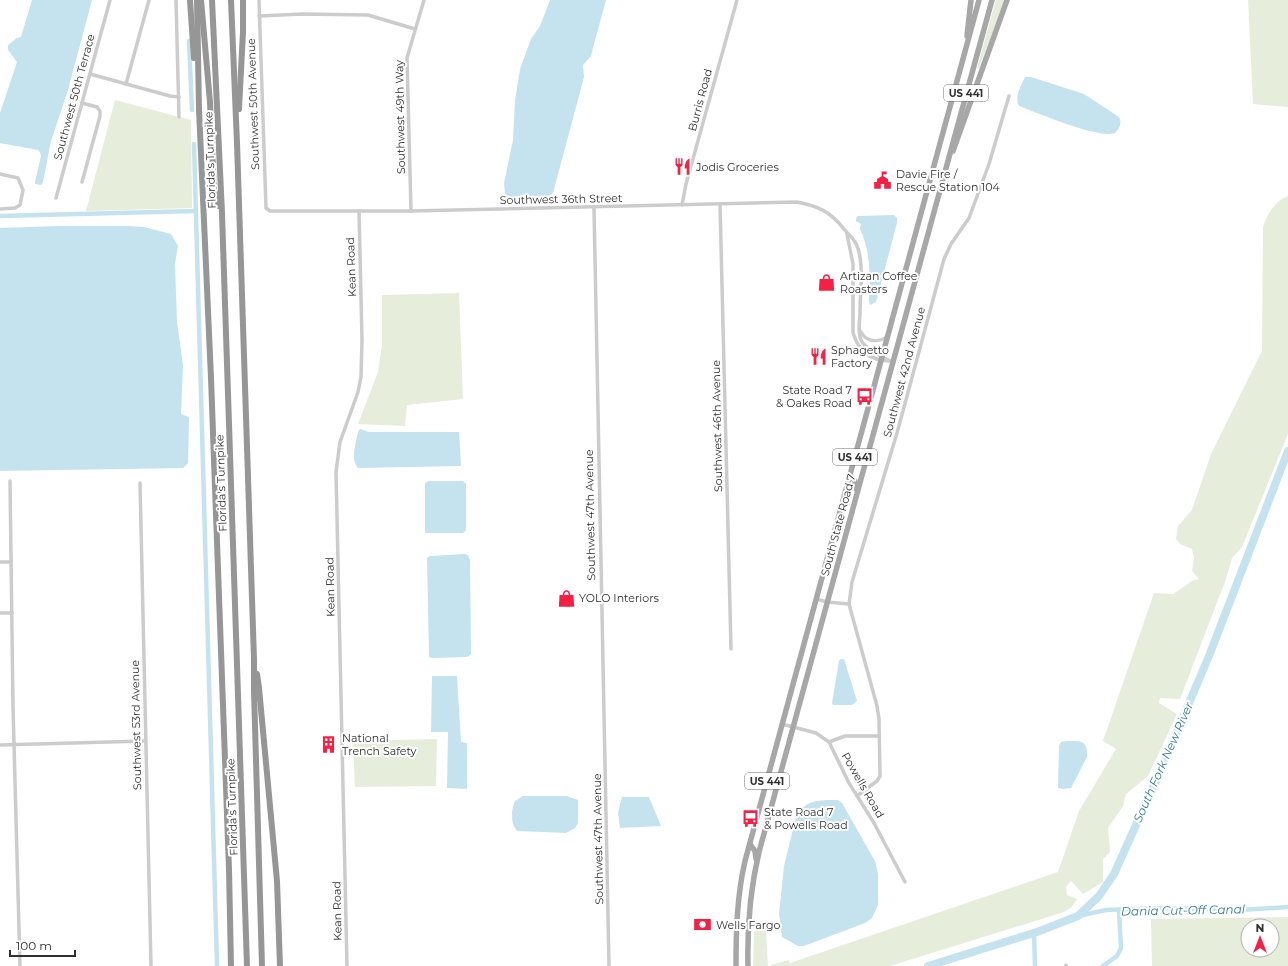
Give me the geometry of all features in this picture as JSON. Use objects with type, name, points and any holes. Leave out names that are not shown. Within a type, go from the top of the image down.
[{"type":"highway","points":[[190,0],[199,109]]},
{"type":"highway","points":[[196,0],[199,109],[212,394],[229,869],[231,966]]},
{"type":"highway","points":[[201,0],[210,102],[214,190],[222,213]]},
{"type":"highway","name":"Florida's Turnpike","points":[[212,0],[222,213],[235,631],[240,716],[247,966]]},
{"type":"highway","points":[[231,0],[254,659],[262,966]]},
{"type":"highway","points":[[237,143],[243,32],[243,0]]},
{"type":"highway","points":[[254,659],[260,688],[277,881],[280,966]]},
{"type":"main road","points":[[965,54],[971,0]]},
{"type":"main road","name":"South State Road 7","points":[[736,966],[738,892],[750,844],[979,0]]},
{"type":"main road","name":"South State Road 7","points":[[748,966],[749,913],[756,865],[992,0]]},
{"type":"main road","points":[[941,185],[970,108],[1007,0]]},
{"type":"main road","points":[[850,475],[855,482],[857,494]]},
{"type":"main road","points":[[750,844],[755,852],[756,865]]},
{"type":"street","name":"Southwest 50th Terrace","points":[[56,198],[110,0]]},
{"type":"street","points":[[126,84],[149,0]]},
{"type":"street","points":[[176,0],[179,117]]},
{"type":"street","name":"Southwest 50th Avenue","points":[[259,0],[266,208]]},
{"type":"street","name":"Southwest 49th Way","points":[[412,211],[407,58],[424,0]]},
{"type":"street","name":"Burris Road","points":[[682,205],[686,184],[737,0]]},
{"type":"street","points":[[259,16],[303,14],[368,15],[415,28]]},
{"type":"street","points":[[90,74],[170,96],[179,97]]},
{"type":"street","name":"Southwest 42nd Avenue","points":[[849,604],[852,582],[897,433],[944,259],[951,244],[969,218],[989,164],[1009,96]]},
{"type":"street","points":[[82,103],[97,107],[100,111],[100,116],[82,182]]},
{"type":"street","points":[[0,174],[18,178],[23,190],[20,205],[16,208],[0,209]]},
{"type":"street","name":"Southwest 36th Street","points":[[266,208],[270,211],[412,211],[594,208],[796,202],[814,206],[827,212],[838,221],[855,242],[858,249],[860,267],[860,336],[864,344],[882,359]]},
{"type":"street","name":"Southwest 46th Avenue","points":[[720,204],[731,649]]},
{"type":"street","name":"Southwest 47th Avenue","points":[[594,208],[609,966]]},
{"type":"street","name":"Kean Road","points":[[347,966],[336,472],[340,442],[358,392],[361,377],[362,340],[359,211]]},
{"type":"street","name":"Southwest 36th Street","points":[[847,233],[853,264],[853,333],[856,343],[861,350],[869,356],[892,362]]},
{"type":"street","points":[[853,277],[860,286]]},
{"type":"street","points":[[860,329],[863,335],[869,340],[877,341],[888,336]]},
{"type":"street","points":[[10,481],[14,744],[20,966]]},
{"type":"street","name":"Southwest 53rd Avenue","points":[[140,483],[151,966]]},
{"type":"street","points":[[0,562],[11,562]]},
{"type":"street","points":[[816,599],[827,602],[849,604],[873,690],[879,719],[880,776],[877,781],[857,796]]},
{"type":"street","points":[[0,613],[12,613]]},
{"type":"street","points":[[782,724],[816,734],[829,742],[845,736],[879,736]]},
{"type":"street","points":[[0,745],[145,741]]},
{"type":"street","name":"Powells Road","points":[[829,742],[849,783],[874,823],[905,882]]},
{"type":"green space","points":[[996,0],[1004,0],[979,69],[977,68]]},
{"type":"green space","points":[[1248,0],[1288,0],[1288,107],[1253,104]]},
{"type":"green space","points":[[115,100],[191,120],[192,208],[86,211]]},
{"type":"green space","points":[[1288,196],[1288,434],[1242,547],[1232,558],[1226,579],[1180,699],[1160,698],[1159,703],[1177,714],[1148,776],[1126,794],[1123,806],[1108,828],[1110,852],[1103,859],[1103,882],[1083,894],[1071,881],[1066,887],[1067,895],[1077,899],[1072,907],[1064,912],[890,966],[771,966],[789,960],[790,963],[1058,872],[1079,811],[1116,749],[1103,741],[1154,593],[1173,594],[1192,581],[1199,579],[1192,571],[1194,558],[1192,549],[1180,544],[1176,539],[1178,526],[1192,510],[1211,454],[1262,351],[1263,227],[1272,208],[1283,198]]},
{"type":"green space","points":[[459,293],[463,399],[407,405],[405,426],[358,424],[378,372],[382,345],[382,295]]},
{"type":"green space","points":[[437,739],[436,786],[355,787],[353,741]]},
{"type":"green space","points":[[1288,917],[1288,966],[1152,966],[1151,919]]},
{"type":"green space","points":[[758,927],[762,927],[766,930],[768,966],[753,966],[754,932]]},
{"type":"water","points":[[32,0],[92,0],[68,90],[51,141],[43,182],[41,185],[35,184],[41,156],[40,152],[38,150],[0,143],[0,113],[17,62],[8,50],[8,45],[17,38],[21,37]]},
{"type":"water","points":[[550,0],[606,0],[591,56],[583,65],[584,77],[553,193],[549,196],[511,198],[505,194],[504,183],[513,140],[515,100],[520,69],[531,39],[540,26]]},
{"type":"water","points":[[1025,77],[1031,77],[1084,94],[1119,117],[1119,127],[1115,133],[1107,134],[1096,132],[1082,129],[1019,106],[1017,99]]},
{"type":"water","points":[[894,215],[897,218],[897,223],[876,302],[870,305],[868,255],[860,229],[861,224],[856,221],[856,218],[858,216]]},
{"type":"water","points":[[58,226],[144,227],[171,234],[178,246],[175,264],[177,322],[183,365],[181,414],[189,417],[188,463],[183,468],[0,471],[0,228]]},
{"type":"water","points":[[360,429],[369,432],[459,432],[461,466],[358,468],[354,460],[354,455],[358,432]]},
{"type":"water","points":[[429,481],[463,481],[466,484],[466,530],[463,533],[425,533],[425,483]]},
{"type":"water","points":[[468,555],[470,560],[471,654],[466,657],[429,657],[427,558],[430,556]]},
{"type":"water","points":[[844,659],[857,701],[852,705],[833,705],[832,703],[839,661]]},
{"type":"water","points":[[432,676],[457,676],[461,742],[467,743],[467,789],[447,788],[448,732],[431,732]]},
{"type":"water","points":[[1076,741],[1085,744],[1087,757],[1071,788],[1063,789],[1058,788],[1059,746],[1061,742]]},
{"type":"water","points":[[523,796],[567,796],[578,800],[578,823],[575,828],[566,833],[517,831],[512,820],[513,808],[515,801]]},
{"type":"water","points":[[622,797],[649,797],[661,826],[620,828],[618,813]]},
{"type":"water","points":[[825,800],[838,800],[842,803],[875,861],[878,874],[878,905],[872,918],[865,923],[804,946],[798,946],[782,937],[779,914],[784,866],[796,817],[808,804]]},
{"type":"waterway","points":[[189,41],[192,110]]},
{"type":"waterway","points":[[194,144],[217,966]]},
{"type":"waterway","points":[[0,216],[196,211]]},
{"type":"waterway","name":"South Fork New River","points":[[928,966],[1037,932],[1078,916],[1099,896],[1114,874],[1159,774],[1209,656],[1288,451]]},
{"type":"waterway","name":"Dania Cut-Off Canal","points":[[1078,916],[1106,910],[1161,908],[1241,910],[1288,907]]},
{"type":"waterway","points":[[1103,966],[1117,956],[1121,948],[1119,910]]},
{"type":"waterway","points":[[1034,933],[1035,966]]},
{"type":"place","name":"Jodis Groceries","points":[[683,167]]},
{"type":"place","name":"Davie Fire / Rescue Station 104","points":[[883,180]]},
{"type":"place","name":"Artizan Coffee Roasters","points":[[827,282]]},
{"type":"place","name":"Sphagetto Factory","points":[[818,356]]},
{"type":"place","name":"State Road 7 & Oakes Road","points":[[865,396]]},
{"type":"place","name":"YOLO Interiors","points":[[566,598]]},
{"type":"place","name":"National Trench Safety","points":[[329,744]]},
{"type":"place","name":"State Road 7 & Powells Road","points":[[751,818]]},
{"type":"place","name":"Wells Fargo","points":[[703,925]]}]
